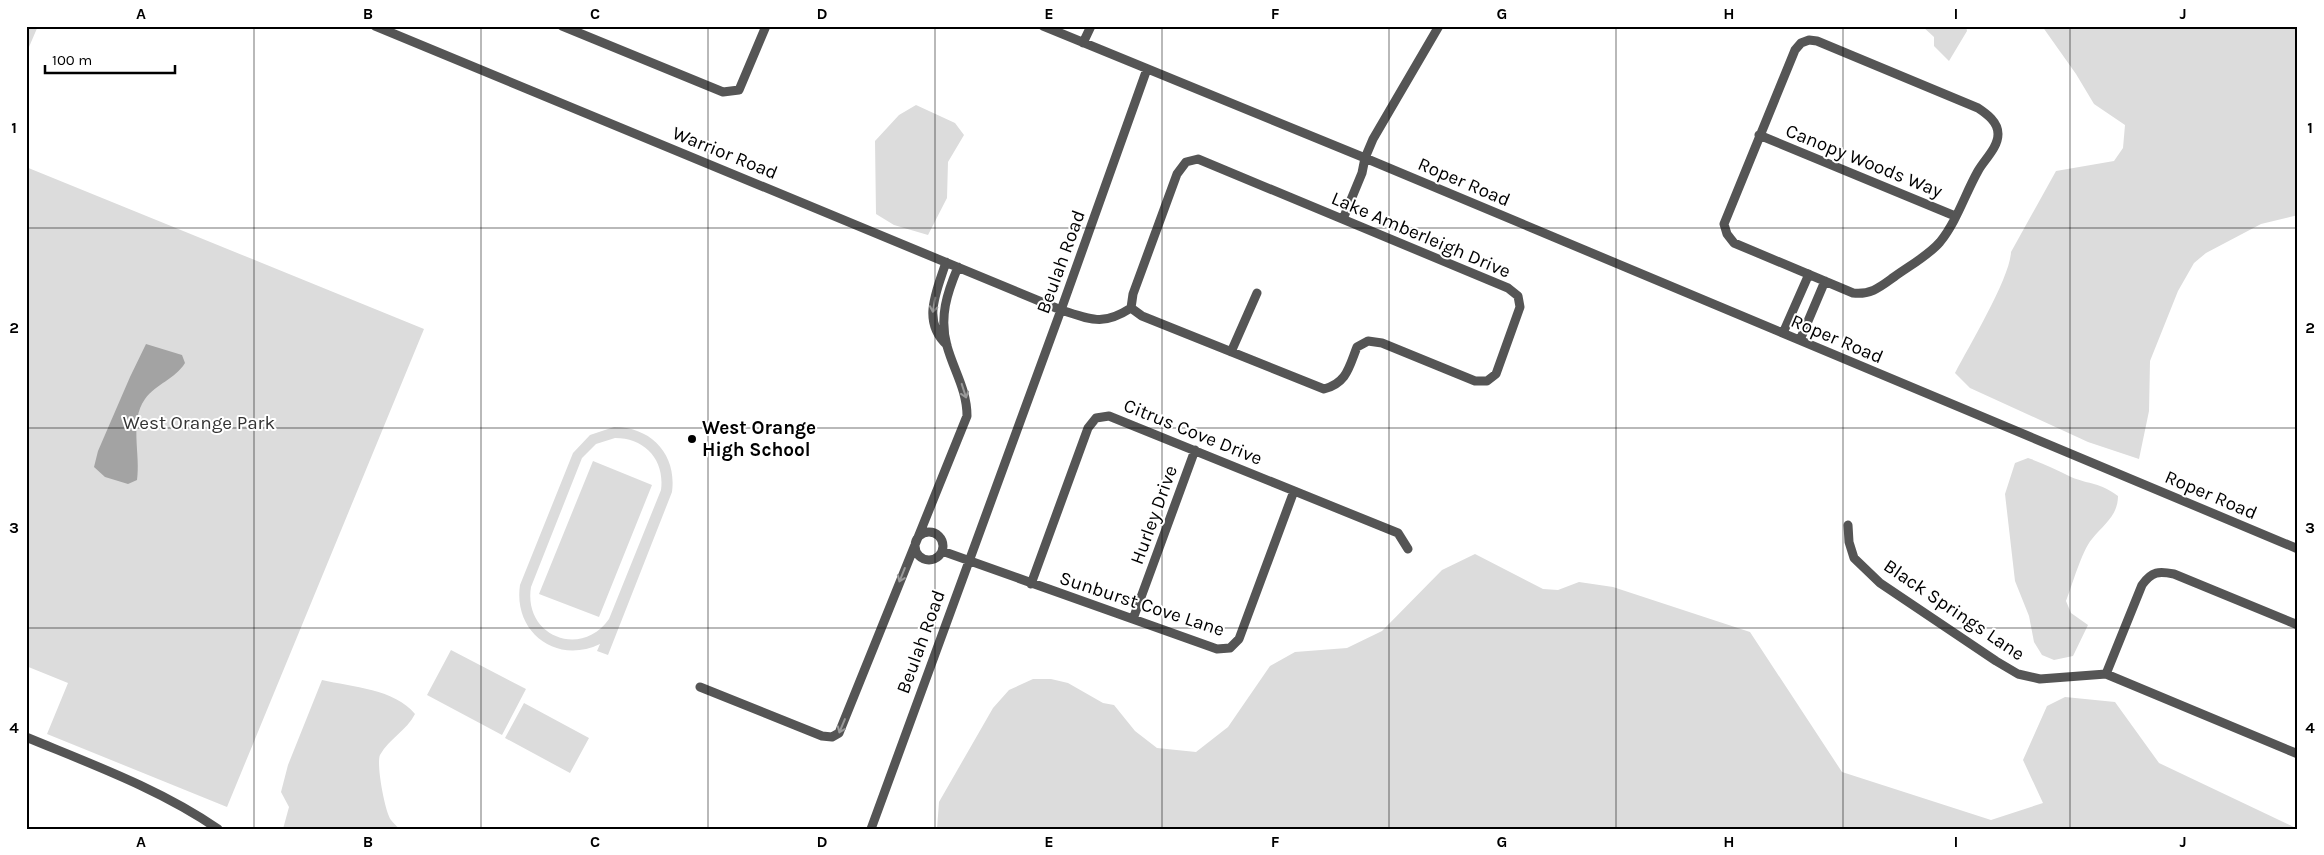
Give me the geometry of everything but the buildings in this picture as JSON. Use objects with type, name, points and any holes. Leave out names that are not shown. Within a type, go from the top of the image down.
[{"type":"street","name":"Warrior Road","points":[[375,26],[398,31],[1061,310]]},
{"type":"street","points":[[562,26],[723,92],[739,90],[766,26]]},
{"type":"street","points":[[1043,26],[1365,158]]},
{"type":"street","points":[[1083,43],[1090,26]]},
{"type":"street","points":[[1343,219],[1362,173],[1365,158],[1373,139],[1439,26]]},
{"type":"street","points":[[1809,40],[1817,41],[1978,108],[1989,116],[1996,125],[1998,134],[1996,142],[1939,243],[1882,285],[1865,294],[1853,292],[1734,243],[1727,234],[1724,224],[1727,213],[1760,136],[1795,50],[1801,43],[1809,40]]},
{"type":"street","name":"Beulah Road","points":[[871,829],[1147,69]]},
{"type":"street","name":"Canopy Woods Way","points":[[1760,136],[1955,216]]},
{"type":"street","name":"Roper Road","points":[[1365,158],[2298,549]]},
{"type":"street","name":"Lake Amberleigh Drive","points":[[1198,159],[1508,288],[1518,296],[1520,307],[1496,374],[1487,381],[1475,381],[1382,343],[1368,341],[1357,347],[1344,379],[1336,386],[1324,389],[1142,316],[1131,308],[1133,294],[1177,174],[1186,162],[1198,159]]},
{"type":"street","points":[[946,262],[932,306],[932,322],[935,331],[947,346]]},
{"type":"street","points":[[700,687],[822,736],[835,737],[839,733],[968,416],[967,401],[947,346],[944,309],[946,295],[958,267]]},
{"type":"street","points":[[1783,334],[1809,274]]},
{"type":"street","points":[[1800,340],[1826,281]]},
{"type":"street","points":[[1231,352],[1257,293]]},
{"type":"street","points":[[1061,310],[1090,320],[1103,321],[1118,316],[1131,308]]},
{"type":"street","name":"Citrus Cove Drive","points":[[1031,584],[1088,428],[1096,418],[1108,416],[1398,533],[1408,549]]},
{"type":"street","name":"Hurley Drive","points":[[1133,619],[1195,450]]},
{"type":"street","name":"Sunburst Cove Lane","points":[[942,551],[968,562],[1218,649],[1230,648],[1239,639],[1294,491]]},
{"type":"street","name":"Black Springs Lane","points":[[1848,525],[1849,542],[1854,558],[1880,583],[2018,674],[2040,679],[2106,674],[2298,754]]},
{"type":"street","points":[[923,533],[934,533],[942,541],[942,551],[935,559],[924,560],[916,552],[916,541],[923,533]]},
{"type":"street","points":[[2106,674],[2142,585],[2150,575],[2160,571],[2174,574],[2298,625]]},
{"type":"street","points":[[26,737],[155,792],[191,811],[218,829]]},
{"type":"green space","points":[[26,26],[38,26],[26,54]]},
{"type":"green space","points":[[1922,26],[1966,26],[1967,31],[1949,61],[1934,46],[1934,37]]},
{"type":"green space","points":[[2042,26],[2298,26],[2298,215],[2261,224],[2206,253],[2194,263],[2178,291],[2150,361],[2149,411],[2139,459],[2088,442],[1970,388],[1955,373],[1997,295],[2009,264],[2011,252],[2056,171],[2114,161],[2123,148],[2125,125],[2094,104],[2076,74]]},
{"type":"green space","points":[[916,105],[955,123],[964,135],[948,162],[947,198],[928,235],[894,225],[876,214],[875,141],[899,115]]},
{"type":"green space","name":"West Orange Park","points":[[26,167],[424,329],[227,807],[47,734],[68,683],[26,666]]},
{"type":"green space","points":[[614,427],[628,428],[640,432],[650,438],[666,455],[673,479],[672,492],[608,655],[597,651],[600,644],[584,649],[568,650],[554,647],[541,640],[531,630],[523,617],[520,602],[520,585],[573,453],[590,435]],"holes":[[[615,438],[626,439],[644,447],[656,460],[660,469],[661,490],[609,619],[597,631],[584,638],[570,639],[556,636],[545,629],[536,618],[531,604],[531,587],[582,458],[596,444]]]},
{"type":"green space","points":[[2028,458],[2071,477],[2100,486],[2118,496],[2113,515],[2088,544],[2066,601],[2071,613],[2088,625],[2073,656],[2054,660],[2042,655],[2034,642],[2029,616],[2015,581],[2005,494],[2015,463]]},
{"type":"green space","points":[[593,461],[652,485],[599,617],[539,594]]},
{"type":"green space","points":[[1475,554],[1543,589],[1558,590],[1579,582],[1613,587],[1750,632],[1842,772],[1991,820],[2043,803],[2023,760],[2047,706],[2065,697],[2115,702],[2159,763],[2298,829],[937,829],[939,802],[993,708],[1009,690],[1033,679],[1051,679],[1068,683],[1103,703],[1114,705],[1135,731],[1157,748],[1196,752],[1228,727],[1270,666],[1295,652],[1347,648],[1382,631],[1442,570]]},
{"type":"green space","points":[[451,650],[526,689],[502,735],[427,695]]},
{"type":"green space","points":[[322,680],[385,694],[396,699],[415,714],[412,720],[384,749],[379,760],[386,808],[391,820],[399,829],[283,829],[289,807],[281,792],[288,765]]},
{"type":"green space","points":[[524,703],[589,738],[570,773],[505,738]]},
{"type":"shaded area","points":[[146,344],[182,355],[185,363],[181,369],[149,394],[140,408],[136,428],[137,480],[128,484],[105,477],[94,467],[98,451]]},
{"type":"place","name":"West Orange High School","points":[[692,439]]}]
